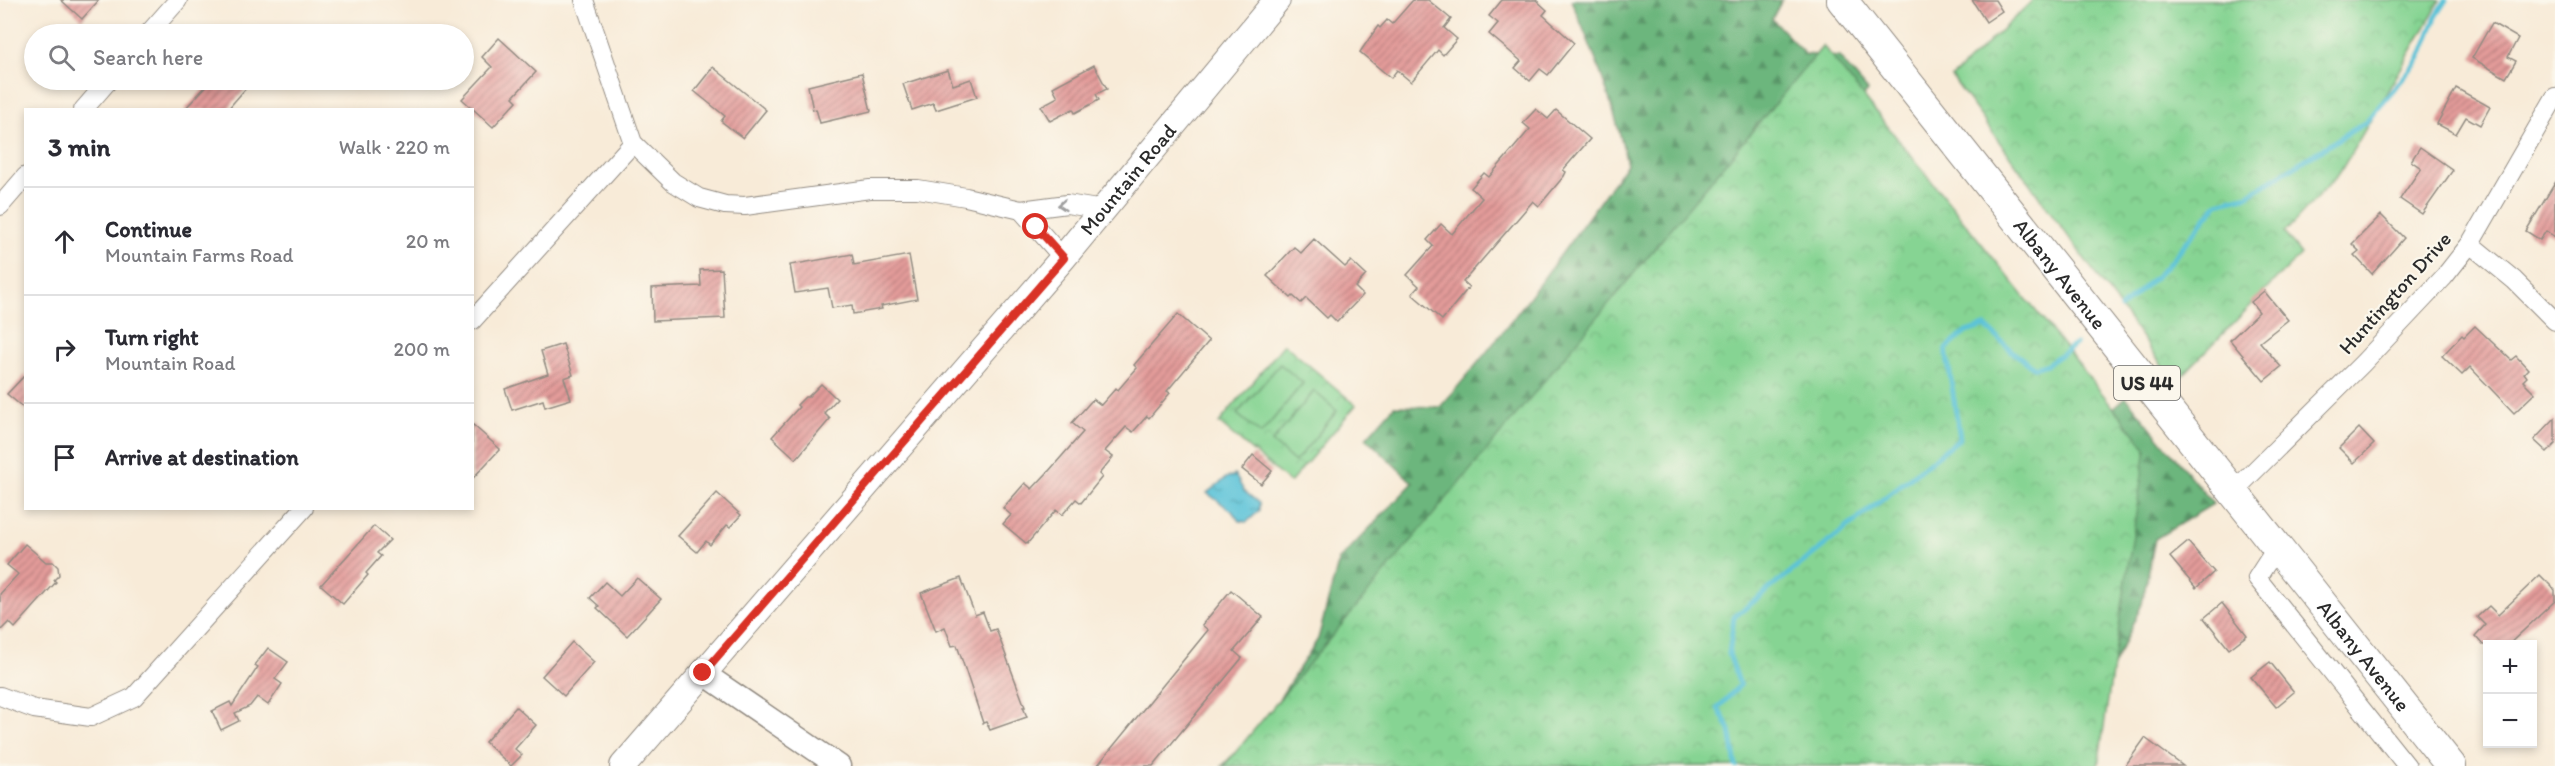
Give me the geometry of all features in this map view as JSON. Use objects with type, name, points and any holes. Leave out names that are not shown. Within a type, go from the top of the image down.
[{"type":"highway","name":"Albany Avenue","points":[[1842,0],[2451,766]]},
{"type":"main road","name":"Mountain Road","points":[[623,766],[1064,258],[1277,0]]},
{"type":"street","points":[[157,24],[178,0]]},
{"type":"street","points":[[584,0],[633,143],[673,182],[699,198],[725,205],[745,206],[870,189],[918,189],[966,196],[1022,210],[1067,204],[1103,210]]},
{"type":"street","points":[[85,108],[100,90]]},
{"type":"street","name":"Huntington Drive","points":[[2233,492],[2363,363],[2444,277],[2470,244],[2555,97]]},
{"type":"street","points":[[474,319],[633,143]]},
{"type":"street","points":[[0,206],[24,178]]},
{"type":"street","points":[[1022,210],[1064,258]]},
{"type":"street","points":[[2470,244],[2514,280],[2555,321]]},
{"type":"street","points":[[0,696],[34,709],[91,717],[134,697],[302,510]]},
{"type":"street","name":"Albany Avenue","points":[[2277,547],[2258,578],[2407,766]]},
{"type":"street","points":[[703,673],[839,766]]},
{"type":"green space","points":[[1571,0],[1782,0],[1772,19],[1805,54],[1839,57],[1868,91],[1785,183],[2006,502],[2126,397],[2213,504],[2155,539],[2142,604],[2067,766],[1222,766],[1261,727],[1318,639],[1339,560],[1413,483],[1366,438],[1394,406],[1440,407],[1513,319],[1627,164],[1604,81]]},
{"type":"green space","points":[[2033,0],[2441,0],[2339,174],[2284,233],[2301,254],[2175,383],[1952,77]]},
{"type":"green space","points":[[1823,46],[2146,448],[2098,766],[1224,766]]},
{"type":"green space","points":[[1284,344],[1356,405],[1290,483],[1219,423]]},
{"type":"green space","points":[[1280,364],[1303,383],[1261,434],[1237,414]]},
{"type":"green space","points":[[1314,391],[1337,411],[1295,462],[1272,442]]},
{"type":"water","points":[[1235,475],[1244,491],[1259,503],[1259,511],[1247,522],[1239,521],[1232,511],[1207,493],[1226,478]]},
{"type":"building","points":[[61,0],[99,0],[82,19]]},
{"type":"building","points":[[1413,0],[1428,0],[1451,19],[1444,28],[1457,39],[1443,55],[1438,50],[1411,82],[1397,70],[1391,78],[1360,52],[1378,26],[1380,28],[1387,20],[1392,24]]},
{"type":"building","points":[[1502,0],[1536,0],[1547,10],[1543,15],[1574,43],[1548,75],[1540,69],[1530,81],[1515,68],[1521,61],[1489,34],[1498,23],[1489,16]]},
{"type":"building","points":[[1972,0],[1995,0],[2002,11],[1986,22]]},
{"type":"building","points":[[2492,23],[2518,38],[2508,57],[2516,61],[2506,78],[2472,58]]},
{"type":"building","points":[[499,38],[536,72],[513,97],[517,101],[493,127],[462,99],[470,90],[474,90],[474,86],[492,67],[482,57]]},
{"type":"building","points":[[1094,65],[1107,89],[1096,94],[1099,100],[1075,113],[1073,109],[1050,121],[1041,106],[1058,97],[1053,87]]},
{"type":"building","points":[[713,67],[766,110],[743,138],[721,121],[725,116],[694,91]]},
{"type":"building","points":[[948,70],[953,85],[971,79],[977,97],[936,110],[933,103],[912,110],[903,84]]},
{"type":"building","points":[[862,73],[871,111],[820,123],[816,109],[813,110],[808,86]]},
{"type":"building","points":[[2456,88],[2490,107],[2480,125],[2466,117],[2456,134],[2437,124]]},
{"type":"building","points":[[203,90],[244,90],[229,108],[186,108]]},
{"type":"building","points":[[1536,109],[1548,119],[1556,110],[1590,139],[1563,170],[1566,172],[1564,176],[1539,206],[1533,201],[1463,282],[1469,287],[1442,320],[1412,294],[1419,286],[1407,275],[1433,246],[1427,240],[1441,224],[1452,234],[1482,198],[1471,188],[1484,173],[1489,177],[1530,129],[1523,123]]},
{"type":"building","points":[[2420,147],[2453,170],[2422,214],[2400,199],[2421,168],[2411,161]]},
{"type":"building","points":[[2555,183],[2555,237],[2546,231],[2540,240],[2526,231]]},
{"type":"building","points":[[2381,215],[2404,238],[2372,274],[2354,255],[2359,251],[2352,244]]},
{"type":"building","points":[[1314,239],[1345,267],[1351,261],[1366,275],[1355,287],[1363,295],[1337,322],[1330,315],[1327,318],[1306,298],[1301,303],[1293,296],[1291,298],[1267,276],[1294,247],[1301,253]]},
{"type":"building","points":[[852,254],[854,265],[909,255],[917,299],[853,314],[852,305],[832,308],[828,288],[795,293],[790,265]]},
{"type":"building","points":[[722,269],[725,318],[653,321],[652,288],[701,286],[700,270]]},
{"type":"building","points":[[2264,291],[2288,320],[2260,342],[2281,367],[2264,381],[2230,340],[2259,312],[2251,302]]},
{"type":"building","points":[[1178,314],[1209,341],[1167,391],[1170,393],[1149,418],[1147,416],[1133,432],[1126,427],[1105,451],[1113,457],[1099,474],[1102,477],[1081,503],[1076,499],[1062,515],[1056,510],[1027,544],[1003,524],[1011,515],[1003,508],[1025,483],[1032,489],[1048,472],[1083,432],[1072,423],[1093,399],[1101,405],[1116,388],[1118,390],[1137,368],[1134,365]]},
{"type":"building","points":[[2475,326],[2511,360],[2516,356],[2528,369],[2524,373],[2527,377],[2523,381],[2535,393],[2514,413],[2470,367],[2462,375],[2442,356],[2462,335],[2464,337]]},
{"type":"building","points":[[563,344],[573,375],[564,378],[571,399],[545,407],[543,400],[512,410],[505,389],[548,374],[541,351]]},
{"type":"building","points":[[24,376],[24,408],[7,394]]},
{"type":"building","points":[[821,384],[837,399],[824,413],[830,419],[796,459],[772,437],[799,407],[797,405]]},
{"type":"building","points":[[2555,418],[2555,444],[2547,452],[2534,440]]},
{"type":"building","points":[[474,426],[500,449],[474,477]]},
{"type":"building","points":[[2359,428],[2374,444],[2354,463],[2339,448]]},
{"type":"building","points":[[1253,455],[1272,471],[1261,484],[1242,469]]},
{"type":"building","points":[[717,493],[741,515],[730,527],[727,525],[710,545],[706,541],[697,552],[678,536]]},
{"type":"building","points":[[374,526],[390,540],[377,553],[381,556],[366,573],[368,575],[343,604],[321,585]]},
{"type":"building","points":[[2188,542],[2214,572],[2196,588],[2170,557]]},
{"type":"building","points":[[25,544],[46,562],[53,562],[58,567],[59,575],[54,580],[56,582],[15,628],[9,622],[0,631],[0,594],[18,574],[7,565]]},
{"type":"building","points":[[2540,575],[2555,590],[2555,601],[2513,640],[2483,640],[2483,645],[2475,636],[2485,625],[2477,617],[2489,606],[2498,615]]},
{"type":"building","points":[[637,578],[661,599],[627,636],[597,608],[599,606],[590,598],[605,582],[620,596]]},
{"type":"building","points":[[961,578],[975,615],[983,612],[990,631],[996,629],[1027,717],[990,730],[986,722],[983,723],[957,645],[952,646],[945,627],[936,631],[921,593]]},
{"type":"building","points":[[1231,590],[1263,617],[1234,651],[1242,658],[1153,766],[1097,766],[1208,630],[1202,625]]},
{"type":"building","points":[[2222,603],[2247,635],[2229,649],[2204,618]]},
{"type":"building","points":[[572,642],[594,662],[564,696],[542,676]]},
{"type":"building","points":[[268,648],[288,662],[275,679],[282,684],[268,705],[257,697],[250,706],[235,713],[239,721],[221,730],[212,711],[230,702],[232,706],[258,667],[255,665]]},
{"type":"building","points":[[2270,662],[2294,692],[2276,707],[2251,677]]},
{"type":"building","points":[[516,707],[536,725],[515,749],[522,755],[511,766],[485,742]]},
{"type":"building","points":[[2145,738],[2183,766],[2125,766]]},
{"type":"waterway","points":[[2121,308],[2166,267],[2218,203],[2248,195],[2366,122],[2420,58],[2436,17],[2447,0]]},
{"type":"waterway","points":[[1736,766],[1730,730],[1718,708],[1740,685],[1729,654],[1734,617],[1960,438],[1946,349],[1966,332],[1985,326],[2014,353],[2035,368],[2047,364],[2076,344]]},
{"type":"route","points":[[703,673],[1064,258],[1036,227]]}]
